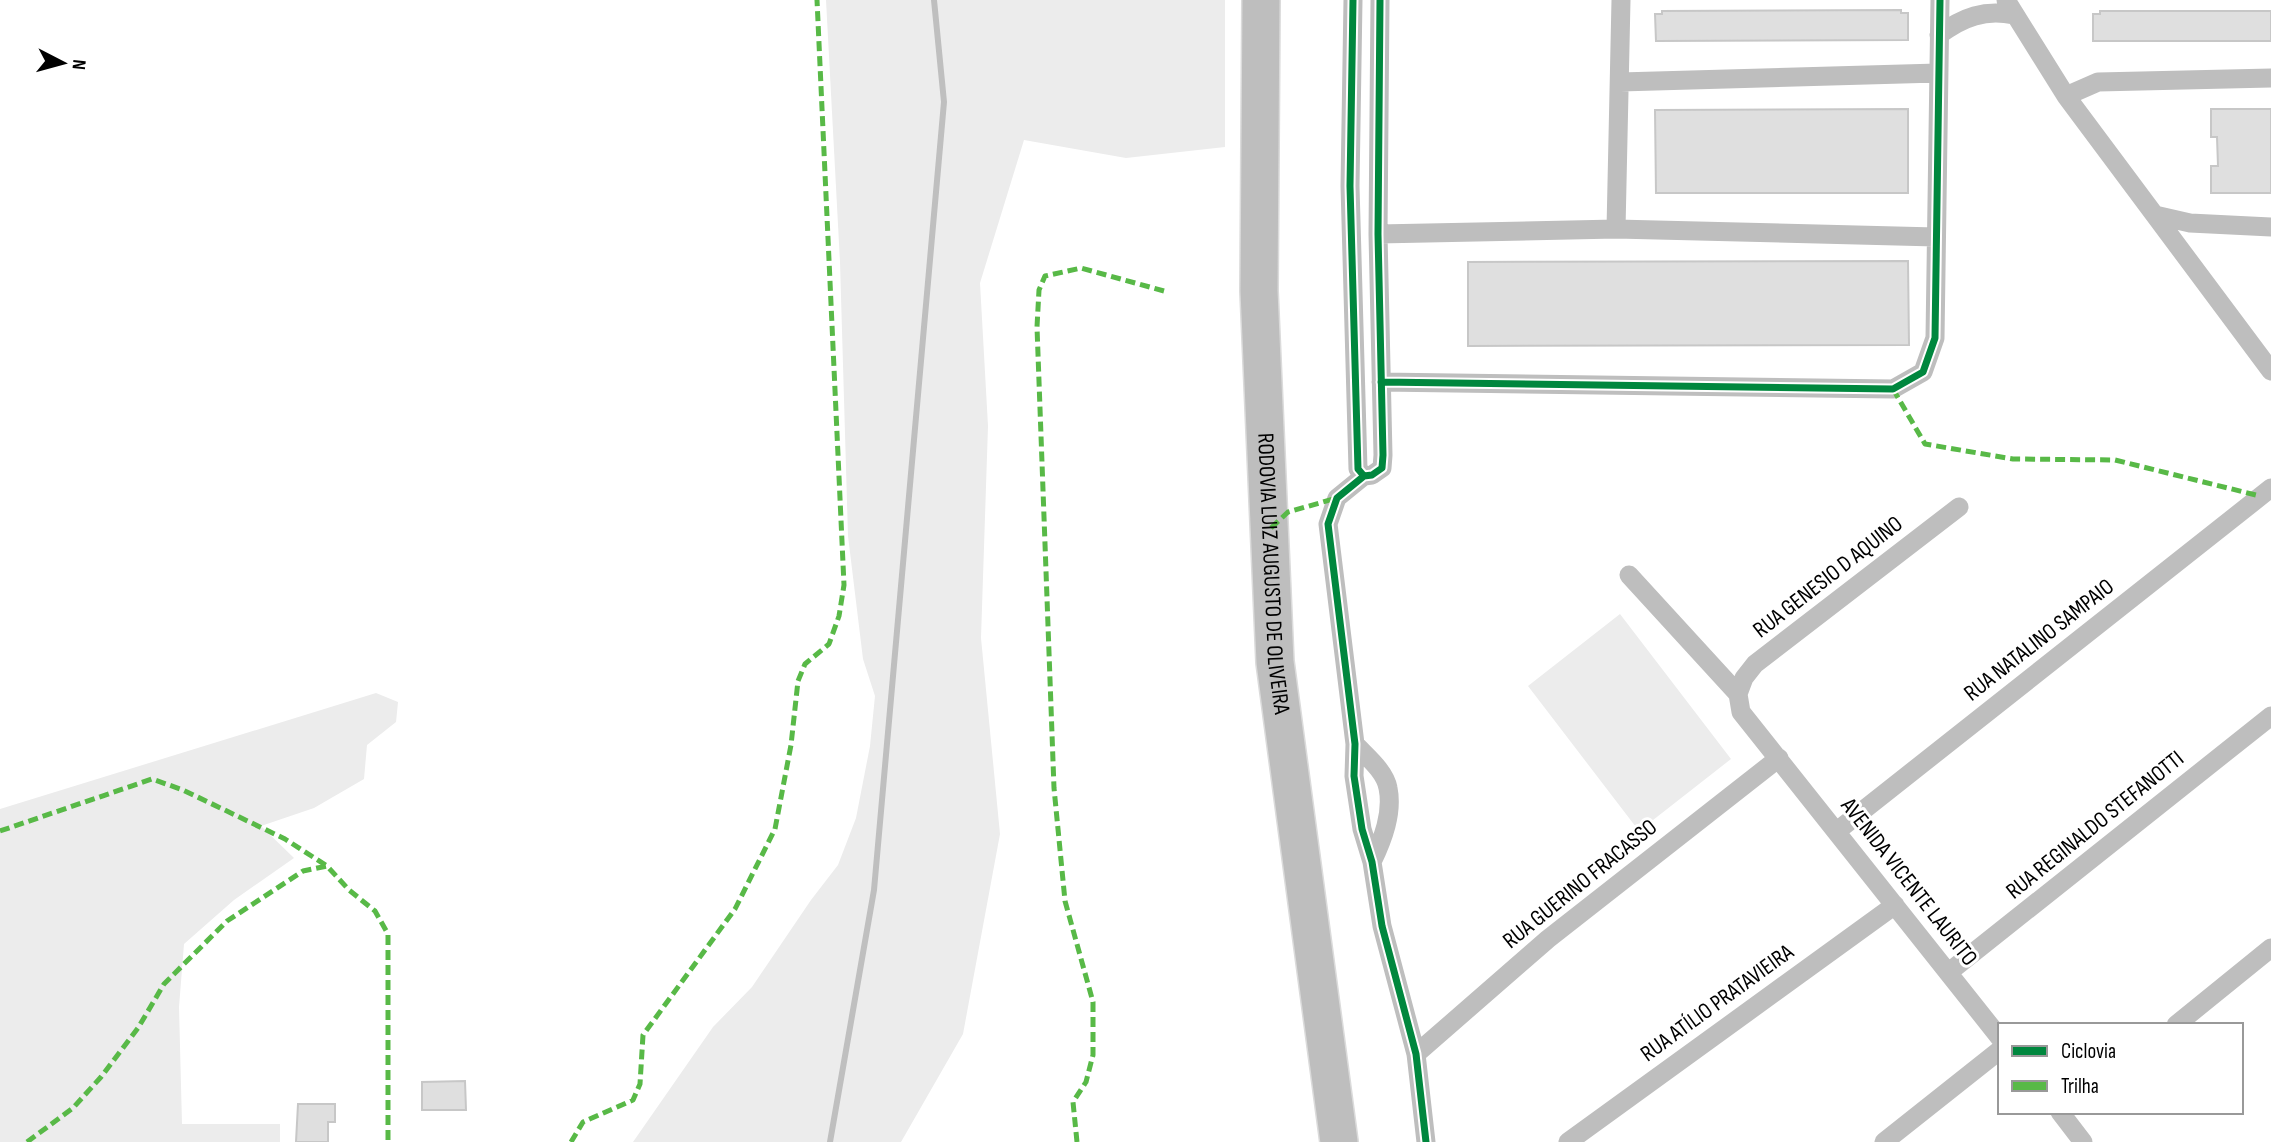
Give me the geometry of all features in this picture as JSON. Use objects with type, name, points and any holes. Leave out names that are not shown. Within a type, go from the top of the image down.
[{"type":"highway","name":"RODOVIA LUIZ AUGUSTO DE OLIVEIRA","points":[[1261,0],[1259,290],[1275,662],[1339,1142]]},
{"type":"street","points":[[1353,0],[1350,186],[1359,469],[1364,476]]},
{"type":"street","points":[[1380,0],[1378,234],[1382,468],[1373,475],[1364,476],[1336,498],[1328,524],[1355,744],[1356,789],[1362,829],[1372,862],[1382,926],[1416,1054],[1426,1142]]},
{"type":"street","points":[[1616,229],[1621,0]]},
{"type":"street","points":[[1381,382],[1894,389],[1923,372],[1936,338],[1940,0]]},
{"type":"street","points":[[1939,35],[1960,20],[2008,5],[2066,96],[2271,371]]},
{"type":"street","points":[[1620,82],[1938,73]]},
{"type":"street","points":[[2066,96],[2098,82],[2271,78]]},
{"type":"street","points":[[2155,215],[2190,223],[2271,227]]},
{"type":"street","points":[[1378,234],[1616,229],[1936,237]]},
{"type":"street","name":"RUA NATALINO SAMPAIO","points":[[1837,831],[2271,488]]},
{"type":"street","name":"RUA GENESIO D AQUINO","points":[[1738,694],[1744,678],[1755,664],[1959,507]]},
{"type":"street","name":"AVENIDA VICENTE LAURITO","points":[[1629,575],[1738,694],[1741,712],[1998,1035]]},
{"type":"street","name":"RUA REGINALDO STEFANOTTI","points":[[1949,972],[2271,716]]},
{"type":"street","points":[[1355,744],[1373,763],[1388,786],[1388,814],[1384,839],[1372,862]]},
{"type":"street","name":"RUA GUERINO FRACASSO","points":[[1416,1054],[1548,939],[1779,758]]},
{"type":"street","name":"RUA ATÍLIO PRATAVIEIRA","points":[[1568,1142],[1895,905]]},
{"type":"street","points":[[2178,1023],[2271,948]]},
{"type":"street","points":[[1884,1142],[1998,1052]]},
{"type":"street","points":[[2065,1114],[2083,1142]]},
{"type":"shaded area","points":[[826,0],[1225,0],[1225,147],[1126,158],[1024,140],[980,283],[988,426],[981,638],[1000,834],[963,1034],[901,1142],[633,1142],[713,1027],[752,987],[838,865],[856,818],[870,746],[875,696],[863,659],[848,536],[840,262]]},
{"type":"shaded area","points":[[1620,614],[1731,759],[1639,831],[1528,686]]},
{"type":"shaded area","points":[[376,693],[398,702],[396,722],[367,745],[364,779],[314,808],[261,826],[294,858],[234,900],[184,944],[179,1007],[182,1124],[280,1124],[280,1142],[0,1142],[0,809]]},
{"type":"building","points":[[1901,10],[1901,13],[1908,13],[1908,40],[1656,41],[1655,14],[1662,14],[1662,11]]},
{"type":"building","points":[[2100,11],[2271,11],[2271,41],[2093,41],[2093,14],[2100,14]]},
{"type":"building","points":[[1908,109],[1908,193],[1656,193],[1655,110]]},
{"type":"building","points":[[2211,109],[2271,109],[2271,193],[2211,193],[2211,166],[2218,166],[2217,137],[2211,137]]},
{"type":"building","points":[[1908,261],[1909,345],[1468,346],[1468,262]]},
{"type":"building","points":[[465,1081],[466,1110],[422,1110],[422,1082]]},
{"type":"building","points":[[298,1104],[335,1104],[335,1122],[328,1122],[328,1142],[296,1142]]},
{"type":"waterway","points":[[830,1142],[874,890],[944,102],[934,0]]},
{"type":"marked path","points":[[571,1142],[583,1122],[633,1100],[640,1084],[643,1035],[735,909],[775,829],[791,745],[798,681],[805,664],[829,644],[839,616],[844,585],[817,0]]},
{"type":"marked path","points":[[1077,1142],[1073,1102],[1086,1082],[1093,1055],[1093,1002],[1065,901],[1054,788],[1037,327],[1039,290],[1045,276],[1081,268],[1164,291]]},
{"type":"marked path","points":[[1893,389],[1925,444],[2013,459],[2115,460],[2260,496]]},
{"type":"marked path","points":[[1271,528],[1288,512],[1337,498]]},
{"type":"marked path","points":[[0,831],[152,779],[183,790],[285,839],[327,866],[349,890],[375,911],[388,934],[388,1142]]},
{"type":"marked path","points":[[27,1142],[73,1108],[101,1077],[138,1028],[164,984],[227,921],[303,871],[327,866]]},
{"type":"cycle path","points":[[1353,0],[1350,186],[1358,469],[1364,476],[1372,475],[1382,468],[1383,455],[1378,234],[1380,0]]},
{"type":"cycle path","points":[[1381,382],[1893,389],[1923,372],[1935,338],[1940,0]]},
{"type":"cycle path","points":[[1364,476],[1337,498],[1328,524],[1355,744],[1354,776],[1362,829],[1372,862],[1382,926],[1416,1054],[1426,1142]]}]
